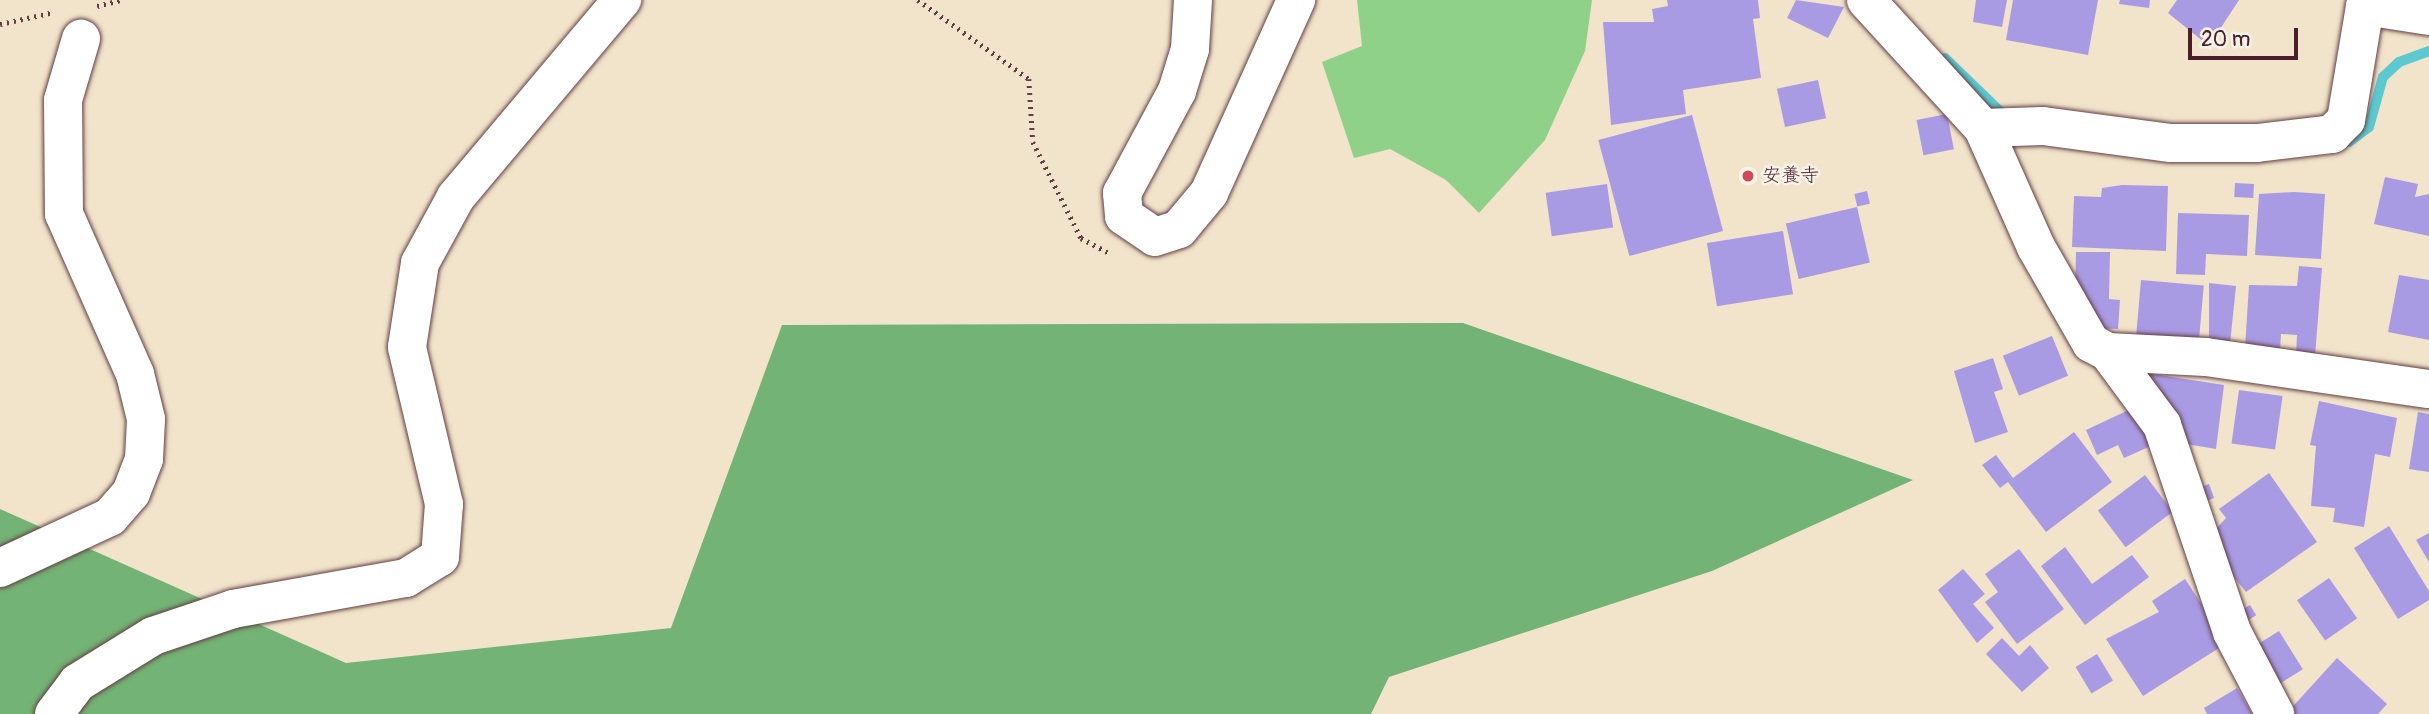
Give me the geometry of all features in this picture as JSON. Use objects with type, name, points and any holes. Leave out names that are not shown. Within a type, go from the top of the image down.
[{"type":"street","points":[[54,714],[77,683],[153,636],[233,608],[406,578],[440,556],[444,504],[407,347],[420,263],[456,197],[622,0]]},
{"type":"street","points":[[1193,0],[1190,49],[1177,91],[1122,193],[1124,216],[1155,237],[1179,229],[1209,193],[1296,0]]},
{"type":"street","points":[[1866,0],[1990,128],[2074,317],[2091,344],[2108,352],[2206,357],[2429,389]]},
{"type":"street","points":[[1990,128],[2043,126],[2171,143],[2257,143],[2332,134],[2346,120],[2365,6],[2429,16]]},
{"type":"street","points":[[0,568],[110,517],[131,493],[144,459],[146,419],[135,374],[64,214],[63,100],[81,39]]},
{"type":"street","points":[[2108,352],[2162,425],[2232,632],[2275,714]]},
{"type":"path","points":[[918,0],[1029,79],[1033,142],[1081,238],[1116,256]]},
{"type":"path","points":[[0,24],[42,14]]},
{"type":"green space","points":[[1357,0],[1592,0],[1585,51],[1545,140],[1479,213],[1446,180],[1390,149],[1354,158],[1322,62],[1362,46]]},
{"type":"green space","points":[[1463,323],[1913,480],[1712,571],[1389,677],[1371,714],[0,714],[0,509],[346,663],[671,628],[782,325]]},
{"type":"building","points":[[1667,0],[1758,0],[1760,18],[1753,19],[1761,78],[1683,90],[1686,114],[1611,125],[1603,22],[1654,22],[1652,9],[1668,6]]},
{"type":"building","points":[[1796,0],[1844,7],[1828,38],[1787,18]]},
{"type":"building","points":[[1976,0],[2007,0],[2002,27],[1973,22]]},
{"type":"building","points":[[2013,0],[2098,0],[2088,55],[2006,40]]},
{"type":"building","points":[[2120,0],[2150,0],[2149,8],[2119,4]]},
{"type":"building","points":[[2177,0],[2239,0],[2209,46],[2168,13]]},
{"type":"building","points":[[1818,80],[1826,118],[1785,127],[1777,89]]},
{"type":"building","points":[[1947,114],[1954,149],[1923,155],[1917,120]]},
{"type":"building","points":[[1692,115],[1723,231],[1629,256],[1598,140]]},
{"type":"building","points":[[2385,177],[2418,184],[2415,197],[2429,194],[2429,236],[2374,224]]},
{"type":"building","points":[[2235,183],[2254,184],[2253,198],[2234,197]]},
{"type":"building","points":[[1607,184],[1613,228],[1552,236],[1546,193]]},
{"type":"building","points":[[2122,185],[2168,186],[2166,251],[2072,247],[2074,196],[2101,197],[2102,188]]},
{"type":"building","points":[[1867,191],[1870,204],[1857,207],[1854,194]]},
{"type":"building","points":[[2259,194],[2325,194],[2321,259],[2255,255]]},
{"type":"building","points":[[1857,207],[1870,263],[1799,279],[1786,223]]},
{"type":"building","points":[[2178,213],[2249,215],[2247,256],[2206,254],[2205,275],[2176,274]]},
{"type":"building","points":[[1783,231],[1793,294],[1717,306],[1707,243]]},
{"type":"building","points":[[2076,252],[2110,252],[2109,299],[2120,300],[2118,329],[2094,328],[2075,292]]},
{"type":"building","points":[[2299,266],[2322,268],[2315,356],[2296,355],[2297,335],[2281,334],[2280,351],[2245,348],[2249,285],[2297,286]]},
{"type":"building","points":[[2399,275],[2429,280],[2429,340],[2388,332]]},
{"type":"building","points":[[2141,280],[2204,285],[2199,340],[2136,335]]},
{"type":"building","points":[[2209,283],[2236,286],[2230,344],[2209,342]]},
{"type":"building","points":[[2052,336],[2068,376],[2019,396],[2003,356]]},
{"type":"building","points":[[1993,358],[2003,389],[1994,392],[2008,432],[1975,443],[1954,371]]},
{"type":"building","points":[[2146,373],[2224,385],[2216,449],[2174,442]]},
{"type":"building","points":[[2239,390],[2283,396],[2275,450],[2231,443]]},
{"type":"building","points":[[2319,401],[2397,418],[2390,457],[2375,454],[2364,527],[2333,522],[2335,508],[2311,506],[2316,446],[2310,445]]},
{"type":"building","points":[[2135,407],[2153,445],[2124,458],[2118,445],[2097,455],[2086,430]]},
{"type":"building","points":[[2418,412],[2429,414],[2429,472],[2409,469]]},
{"type":"building","points":[[2074,432],[2112,482],[2046,532],[2008,482],[2000,488],[1982,465],[1996,455],[2013,478]]},
{"type":"building","points":[[2269,473],[2317,542],[2246,592],[2205,541],[2226,518],[2219,509]]},
{"type":"building","points":[[2145,475],[2173,512],[2126,547],[2098,511]]},
{"type":"building","points":[[2209,484],[2214,498],[2195,505],[2190,491]]},
{"type":"building","points":[[2389,526],[2429,591],[2429,600],[2398,619],[2354,548]]},
{"type":"building","points":[[2429,533],[2429,562],[2416,540]]},
{"type":"building","points":[[2065,547],[2092,584],[2132,555],[2149,577],[2085,625],[2041,566]]},
{"type":"building","points":[[2019,549],[2064,609],[2017,644],[1985,602],[1998,592],[1985,574]]},
{"type":"building","points":[[1963,569],[1985,594],[1973,604],[1994,628],[1977,643],[1938,590]]},
{"type":"building","points":[[2329,578],[2357,618],[2325,641],[2297,600]]},
{"type":"building","points":[[2185,579],[2227,643],[2143,696],[2106,639],[2159,612],[2152,601]]},
{"type":"building","points":[[2250,605],[2256,615],[2242,624],[2236,613]]},
{"type":"building","points":[[2279,631],[2303,669],[2274,687],[2250,649]]},
{"type":"building","points":[[2002,638],[2019,656],[2030,645],[2049,668],[2022,692],[1986,654]]},
{"type":"building","points":[[2097,654],[2113,681],[2092,693],[2076,667]]},
{"type":"building","points":[[2337,658],[2387,704],[2378,714],[2286,714]]},
{"type":"building","points":[[2237,688],[2252,714],[2207,714],[2204,708]]},
{"type":"waterway","points":[[2349,142],[2369,127],[2383,77],[2399,62],[2429,51]]},
{"type":"waterway","points":[[1945,58],[2006,117]]},
{"type":"place","name":"安養寺","points":[[1748,176]]}]
